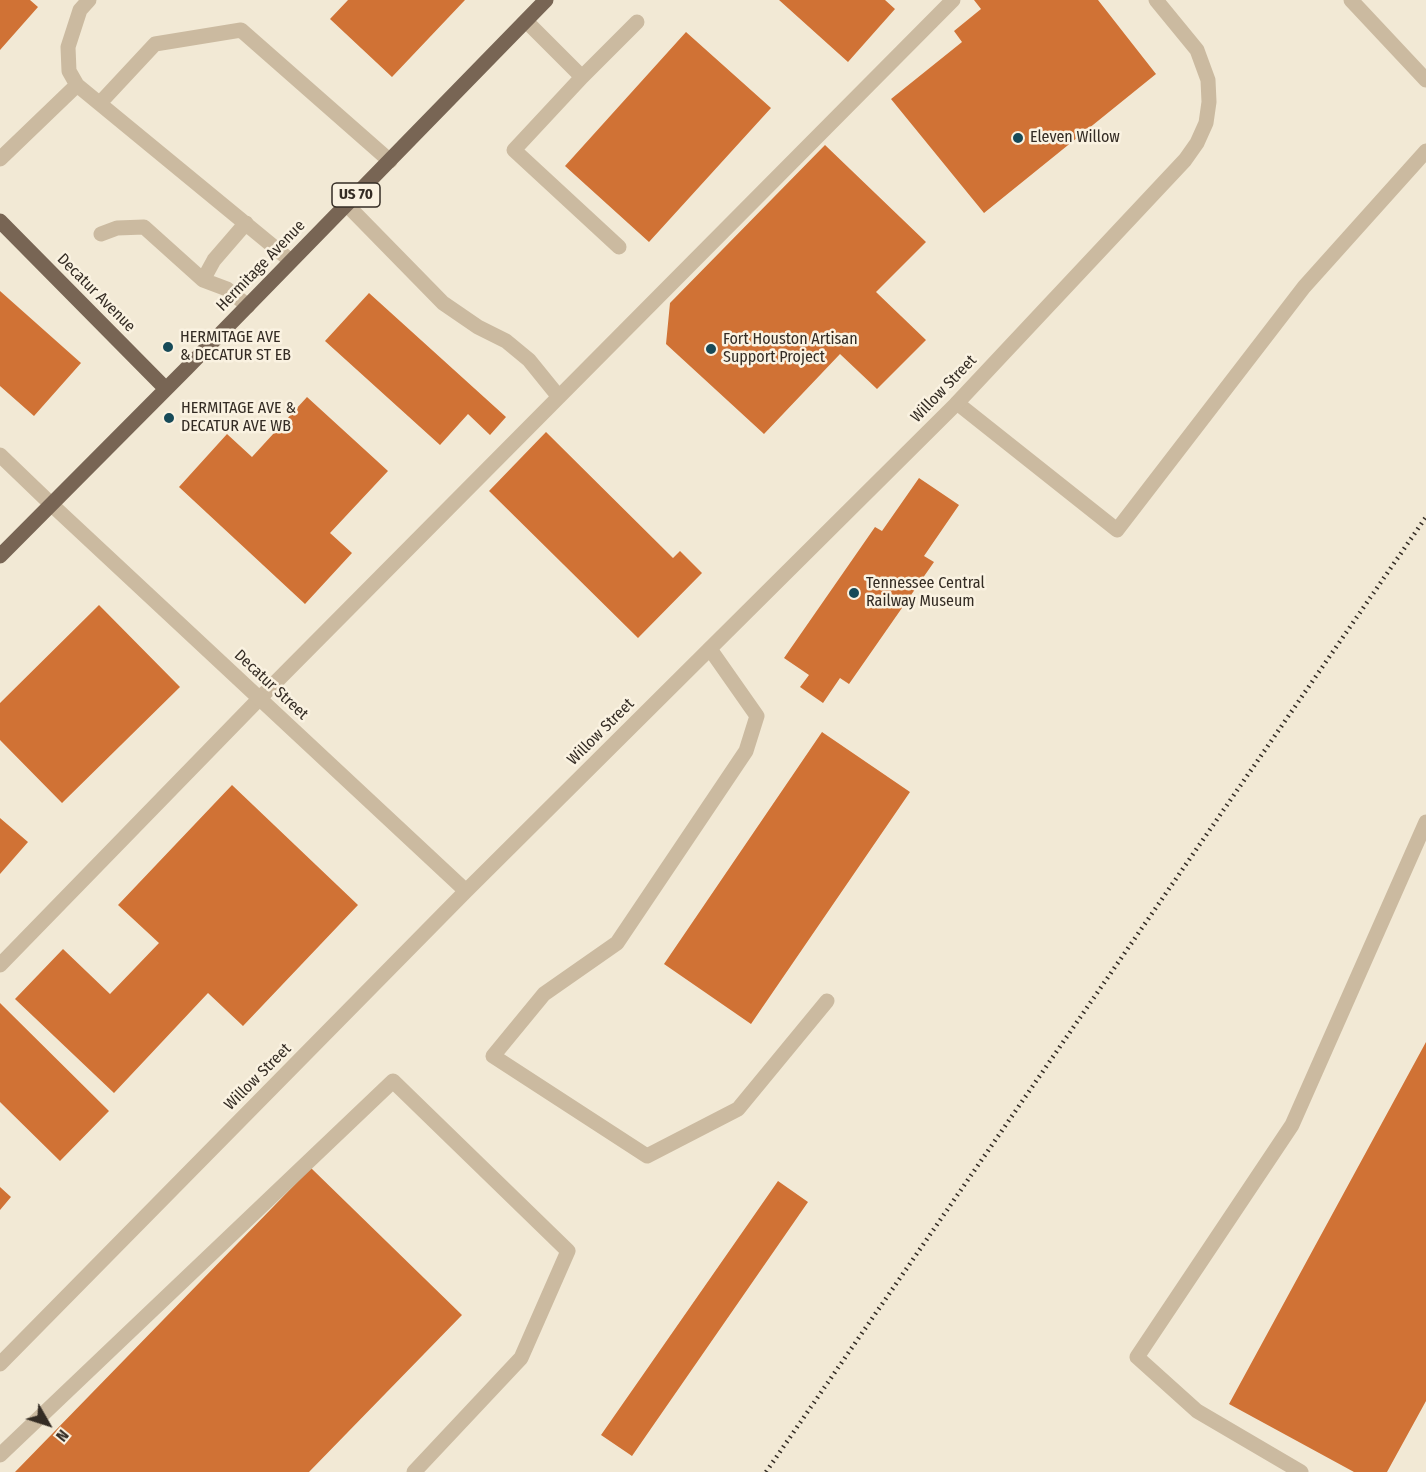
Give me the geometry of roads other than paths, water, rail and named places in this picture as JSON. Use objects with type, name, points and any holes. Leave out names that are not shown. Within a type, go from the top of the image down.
[{"type":"main road","name":"Hermitage Avenue","points":[[0,556],[546,0]]},
{"type":"main road","name":"Decatur Avenue","points":[[0,222],[166,389]]},
{"type":"street","points":[[89,0],[80,9],[68,47],[69,71],[77,85],[291,261]]},
{"type":"street","points":[[0,965],[259,699],[953,0]]},
{"type":"street","name":"Willow Street","points":[[0,1364],[466,891],[957,403],[1185,160],[1197,143],[1208,112],[1208,80],[1202,60],[1156,0]]},
{"type":"street","points":[[1351,0],[1426,80]]},
{"type":"street","points":[[526,21],[582,77]]},
{"type":"street","points":[[619,247],[514,150],[637,22]]},
{"type":"street","points":[[100,103],[155,44],[241,30],[390,161]]},
{"type":"street","points":[[0,159],[77,85]]},
{"type":"street","points":[[957,403],[1117,530],[1304,287],[1426,151]]},
{"type":"street","points":[[347,205],[443,303],[478,327],[506,341],[529,360],[559,397]]},
{"type":"street","points":[[203,280],[214,260],[246,223]]},
{"type":"street","points":[[101,234],[117,228],[144,227],[203,280],[227,289],[248,306]]},
{"type":"street","name":"Decatur Street","points":[[0,455],[466,891]]},
{"type":"street","points":[[710,649],[757,716],[746,751],[617,942],[544,994],[493,1056],[647,1156],[738,1109],[827,1001]]},
{"type":"street","points":[[1301,1472],[1197,1411],[1137,1357],[1292,1125],[1426,822]]},
{"type":"street","points":[[0,1455],[393,1081],[568,1251],[521,1358],[414,1472]]},
{"type":"railway","points":[[766,1472],[1426,517]]},
{"type":"place","name":"Eleven Willow","points":[[1018,138]]},
{"type":"place","name":"HERMITAGE AVE & DECATUR ST EB","points":[[168,347]]},
{"type":"place","name":"Fort Houston Artisan Support Project","points":[[711,349]]},
{"type":"place","name":"HERMITAGE AVE & DECATUR AVE WB","points":[[169,418]]},
{"type":"place","name":"Tennessee Central Railway Museum","points":[[854,593]]}]
